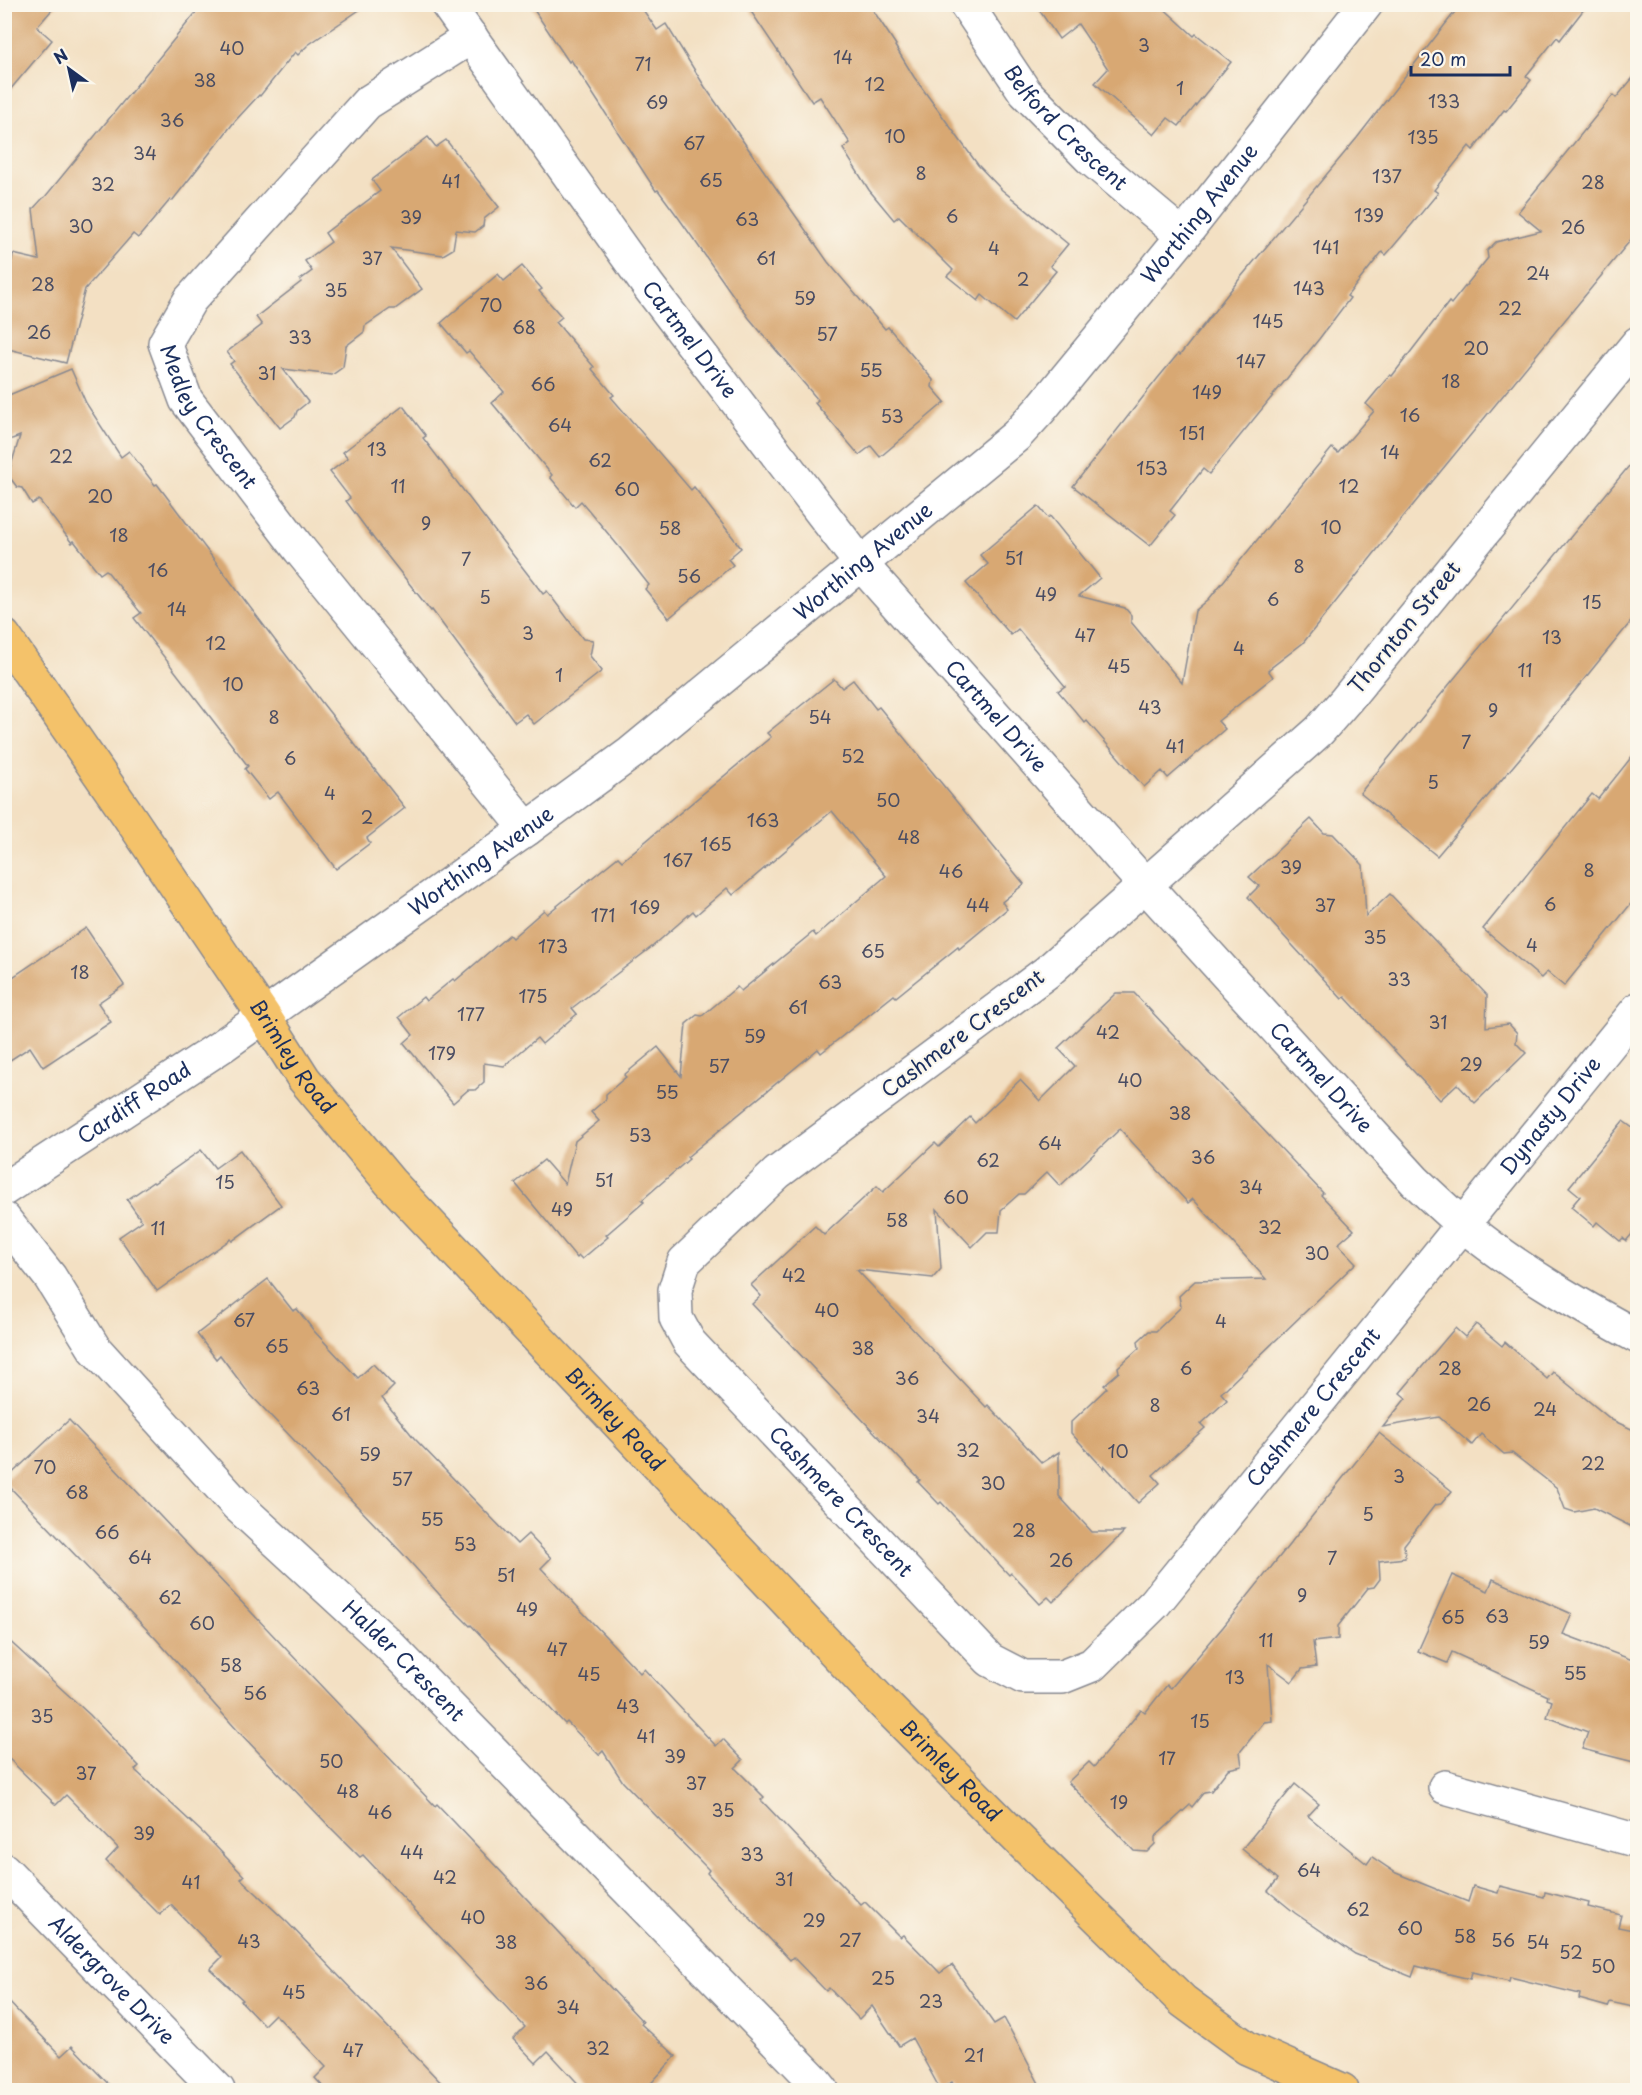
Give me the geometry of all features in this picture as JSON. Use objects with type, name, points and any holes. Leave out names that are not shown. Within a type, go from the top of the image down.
[{"type":"main road","name":"Brimley Road","points":[[4,636],[264,1016],[304,1079],[390,1182],[881,1701],[1183,2001],[1247,2048],[1342,2091]]},
{"type":"street","name":"Cartmel Drive","points":[[447,4],[649,287],[861,564],[1145,885],[1415,1181],[1462,1224],[1504,1256],[1575,1303],[1638,1338]]},
{"type":"street","name":"Belford Crescent","points":[[966,4],[1025,92],[1090,158],[1183,236]]},
{"type":"street","name":"Worthing Avenue","points":[[264,1016],[631,753],[1016,436],[1183,236],[1366,4]]},
{"type":"street","name":"Medley Crescent","points":[[471,37],[367,103],[190,300],[165,344],[186,400],[300,550],[527,829]]},
{"type":"street","name":"Thornton Street","points":[[1145,885],[1318,731],[1346,700],[1638,343]]},
{"type":"street","name":"Cashmere Crescent","points":[[1145,885],[1047,972],[777,1173],[684,1262],[675,1290],[676,1318],[689,1342],[990,1660],[1023,1677],[1062,1677],[1092,1665],[1155,1603],[1462,1224]]},
{"type":"street","name":"Dynasty Drive","points":[[1462,1224],[1638,1009]]},
{"type":"street","name":"Cardiff Road","points":[[4,1189],[264,1016]]},
{"type":"street","name":"Halder Crescent","points":[[4,1219],[50,1277],[94,1348],[237,1504],[387,1643],[814,2080],[822,2091]]},
{"type":"street","points":[[1445,1787],[1638,1841]]},
{"type":"street","name":"Aldergrove Drive","points":[[4,1870],[218,2091]]},
{"type":"building","points":[[4,4],[57,4],[37,27],[52,40],[4,97]]},
{"type":"building","points":[[203,4],[368,4],[308,45],[298,55],[295,52],[260,96],[235,121],[172,201],[170,200],[138,238],[133,234],[85,289],[66,363],[4,348],[4,258],[12,260],[13,254],[39,260],[33,209]]},
{"type":"building","points":[[530,4],[639,4],[657,30],[666,24],[705,87],[828,262],[885,329],[888,327],[933,380],[932,387],[945,402],[880,457],[871,446],[859,455],[815,403],[818,400],[749,318],[678,217],[658,190],[656,191],[571,60],[569,62]]},
{"type":"building","points":[[746,4],[869,4],[914,77],[978,165],[1002,190],[1068,244],[1050,266],[1056,271],[1014,322],[982,295],[978,301],[947,276],[953,270],[899,216],[894,220],[869,190],[843,149],[850,143],[820,97],[812,102]]},
{"type":"building","points":[[1035,4],[1159,4],[1194,36],[1196,34],[1231,62],[1179,126],[1168,118],[1154,135],[1095,83],[1108,69],[1078,24],[1059,39]]},
{"type":"building","points":[[1461,4],[1588,4],[1560,40],[1557,37],[1526,76],[1531,80],[1506,111],[1504,110],[1473,150],[1469,146],[1434,190],[1438,193],[1386,255],[1382,252],[1347,296],[1350,298],[1319,339],[1209,474],[1203,469],[1170,511],[1175,515],[1150,546],[1073,486],[1158,378],[1178,354],[1180,355],[1241,277],[1357,138]]},
{"type":"building","points":[[1638,72],[1638,231],[1303,643],[1268,670],[1273,677],[1218,721],[1225,729],[1168,778],[1162,771],[1144,787],[1058,691],[1065,686],[1018,629],[1011,635],[966,583],[988,564],[980,555],[1038,506],[1048,518],[1050,516],[1100,578],[1079,596],[1125,608],[1131,615],[1131,622],[1182,683],[1195,611],[1209,599],[1332,448],[1338,453],[1374,411],[1366,404],[1390,375],[1392,376],[1449,302],[1451,304],[1488,258],[1487,251],[1496,242],[1541,231],[1518,212],[1613,95],[1616,98]]},
{"type":"building","points":[[428,137],[436,147],[446,140],[499,207],[484,219],[483,226],[475,232],[456,230],[453,249],[443,255],[391,248],[422,289],[395,309],[390,309],[365,326],[364,332],[346,346],[343,367],[332,375],[283,369],[308,402],[297,411],[295,417],[280,428],[230,364],[234,361],[227,352],[262,325],[256,317],[312,271],[305,261],[331,242],[325,233],[380,191],[372,180]]},
{"type":"building","points":[[522,266],[542,289],[539,291],[562,317],[556,322],[594,367],[592,369],[614,395],[611,397],[691,490],[694,487],[741,548],[728,559],[733,565],[669,618],[645,589],[649,585],[620,548],[581,501],[575,507],[550,477],[552,475],[492,403],[504,392],[441,323],[498,274],[504,281]]},
{"type":"building","points":[[71,369],[86,403],[121,457],[129,451],[155,485],[157,484],[323,704],[405,808],[367,838],[370,843],[336,869],[278,792],[269,799],[245,769],[248,766],[134,618],[141,613],[106,570],[100,574],[74,541],[72,543],[39,500],[32,504],[22,488],[17,487],[8,475],[20,436],[4,442],[4,397]]},
{"type":"building","points":[[403,406],[426,436],[423,438],[543,594],[547,591],[583,639],[593,640],[590,656],[602,671],[534,724],[526,714],[515,722],[432,610],[374,539],[346,501],[350,498],[330,472],[348,458],[343,452]]},
{"type":"building","points":[[1638,455],[1638,613],[1437,856],[1360,793]]},
{"type":"building","points":[[834,679],[842,688],[853,680],[876,709],[879,707],[1024,884],[1002,902],[1007,909],[959,949],[958,947],[896,997],[894,995],[821,1053],[818,1049],[687,1157],[689,1159],[606,1235],[608,1237],[582,1259],[579,1256],[577,1258],[515,1183],[544,1160],[565,1184],[575,1141],[599,1121],[591,1112],[606,1099],[606,1094],[626,1077],[624,1075],[658,1047],[681,1076],[686,1024],[697,1015],[702,1016],[737,987],[741,991],[813,932],[816,936],[886,876],[832,811],[733,895],[727,888],[696,915],[693,911],[653,946],[572,1008],[577,1014],[542,1044],[537,1038],[504,1066],[484,1063],[484,1082],[475,1090],[468,1090],[453,1103],[404,1043],[413,1035],[399,1017],[423,997],[426,1001],[453,979],[455,981],[509,935],[512,938],[544,910],[547,914],[618,857],[622,861],[771,737],[767,733]]},
{"type":"building","points":[[1638,749],[1638,895],[1564,986],[1547,972],[1541,978],[1483,929],[1592,794],[1598,799]]},
{"type":"building","points":[[1311,819],[1324,833],[1333,834],[1363,865],[1366,916],[1390,894],[1487,995],[1486,1027],[1509,1024],[1517,1033],[1516,1043],[1526,1053],[1475,1103],[1457,1084],[1440,1100],[1248,897],[1259,886],[1249,877]]},
{"type":"building","points":[[86,928],[124,985],[98,1003],[111,1022],[43,1067],[30,1047],[4,1064],[4,983]]},
{"type":"building","points":[[1116,993],[1134,993],[1323,1193],[1321,1195],[1354,1230],[1338,1244],[1356,1263],[1221,1393],[1227,1400],[1201,1424],[1205,1428],[1153,1475],[1160,1483],[1138,1503],[1071,1433],[1071,1422],[1107,1388],[1104,1385],[1119,1372],[1118,1367],[1139,1348],[1138,1341],[1149,1331],[1156,1331],[1181,1307],[1179,1296],[1195,1281],[1266,1279],[1193,1199],[1188,1203],[1120,1129],[1060,1186],[1047,1172],[1024,1194],[1019,1194],[1001,1210],[999,1232],[987,1232],[972,1247],[937,1209],[941,1269],[933,1278],[857,1270],[1042,1463],[1059,1452],[1059,1496],[1092,1532],[1124,1532],[1053,1602],[1048,1597],[1040,1604],[1011,1573],[1009,1575],[941,1502],[939,1504],[918,1482],[920,1480],[752,1304],[761,1296],[751,1285],[815,1226],[824,1235],[877,1186],[883,1192],[935,1143],[939,1147],[970,1117],[975,1123],[1020,1080],[1040,1101],[1075,1066],[1058,1048]]},
{"type":"building","points":[[1623,1121],[1638,1132],[1638,1227],[1626,1241],[1623,1238],[1620,1241],[1597,1222],[1594,1226],[1571,1207],[1580,1196],[1569,1187]]},
{"type":"building","points":[[201,1150],[215,1168],[240,1150],[281,1205],[157,1291],[119,1237],[142,1221],[127,1200]]},
{"type":"building","points":[[268,1279],[293,1311],[297,1309],[314,1331],[358,1378],[373,1364],[394,1386],[382,1398],[414,1438],[517,1544],[528,1534],[551,1558],[541,1568],[640,1673],[644,1669],[716,1746],[723,1739],[743,1760],[735,1768],[764,1797],[761,1800],[861,1905],[865,1902],[900,1937],[903,1935],[940,1973],[952,1965],[994,2024],[1004,2018],[1043,2091],[957,2091],[952,2082],[940,2089],[912,2038],[899,2046],[872,2006],[859,2019],[829,1988],[826,1991],[793,1957],[790,1960],[707,1873],[709,1870],[623,1782],[603,1751],[599,1755],[567,1722],[565,1724],[471,1625],[448,1604],[247,1391],[220,1355],[216,1359],[197,1334]]},
{"type":"building","points":[[1476,1324],[1502,1346],[1505,1342],[1547,1379],[1553,1372],[1612,1420],[1638,1432],[1638,1530],[1594,1508],[1574,1512],[1565,1509],[1557,1488],[1512,1453],[1504,1454],[1481,1434],[1472,1445],[1439,1417],[1383,1427],[1406,1398],[1400,1393],[1455,1328],[1465,1337]]},
{"type":"building","points":[[69,1420],[435,1806],[437,1804],[456,1824],[643,2022],[641,2024],[676,2056],[644,2091],[585,2091],[548,2051],[536,2063],[513,2039],[525,2027],[363,1855],[360,1857],[238,1731],[157,1640],[4,1481]]},
{"type":"building","points":[[1379,1433],[1452,1491],[1441,1504],[1435,1505],[1404,1545],[1405,1558],[1379,1561],[1380,1579],[1374,1587],[1368,1588],[1338,1626],[1338,1639],[1313,1642],[1316,1667],[1302,1669],[1292,1682],[1268,1664],[1272,1721],[1264,1722],[1240,1752],[1242,1766],[1228,1769],[1211,1791],[1204,1792],[1192,1807],[1190,1805],[1155,1837],[1155,1844],[1147,1852],[1134,1851],[1068,1782],[1089,1762],[1094,1767],[1141,1710],[1145,1713],[1167,1685],[1171,1688]]},
{"type":"building","points":[[1452,1575],[1488,1591],[1493,1579],[1572,1614],[1563,1634],[1638,1662],[1638,1763],[1582,1749],[1588,1732],[1547,1717],[1552,1701],[1547,1699],[1548,1696],[1452,1652],[1447,1663],[1418,1651]]},
{"type":"building","points":[[4,1636],[90,1715],[139,1766],[135,1770],[203,1833],[244,1876],[241,1879],[288,1923],[449,2091],[327,2091],[315,2078],[326,2067],[275,2014],[264,2025],[241,2001],[243,2000],[210,1969],[222,1957],[171,1905],[160,1915],[106,1861],[118,1848],[66,1795],[56,1805],[4,1754]]},
{"type":"building","points":[[1295,1784],[1319,1804],[1308,1816],[1367,1864],[1372,1857],[1396,1873],[1468,1902],[1473,1886],[1498,1893],[1500,1886],[1544,1897],[1545,1892],[1589,1903],[1588,1907],[1621,1915],[1618,1927],[1638,1931],[1638,2008],[1610,2002],[1608,2007],[1579,1999],[1580,1994],[1510,1977],[1509,1981],[1472,1972],[1470,1979],[1416,1966],[1412,1977],[1355,1954],[1295,1913],[1268,1891],[1278,1879],[1242,1849]]},
{"type":"building","points":[[4,1997],[61,2056],[72,2046],[115,2091],[4,2091]]}]
